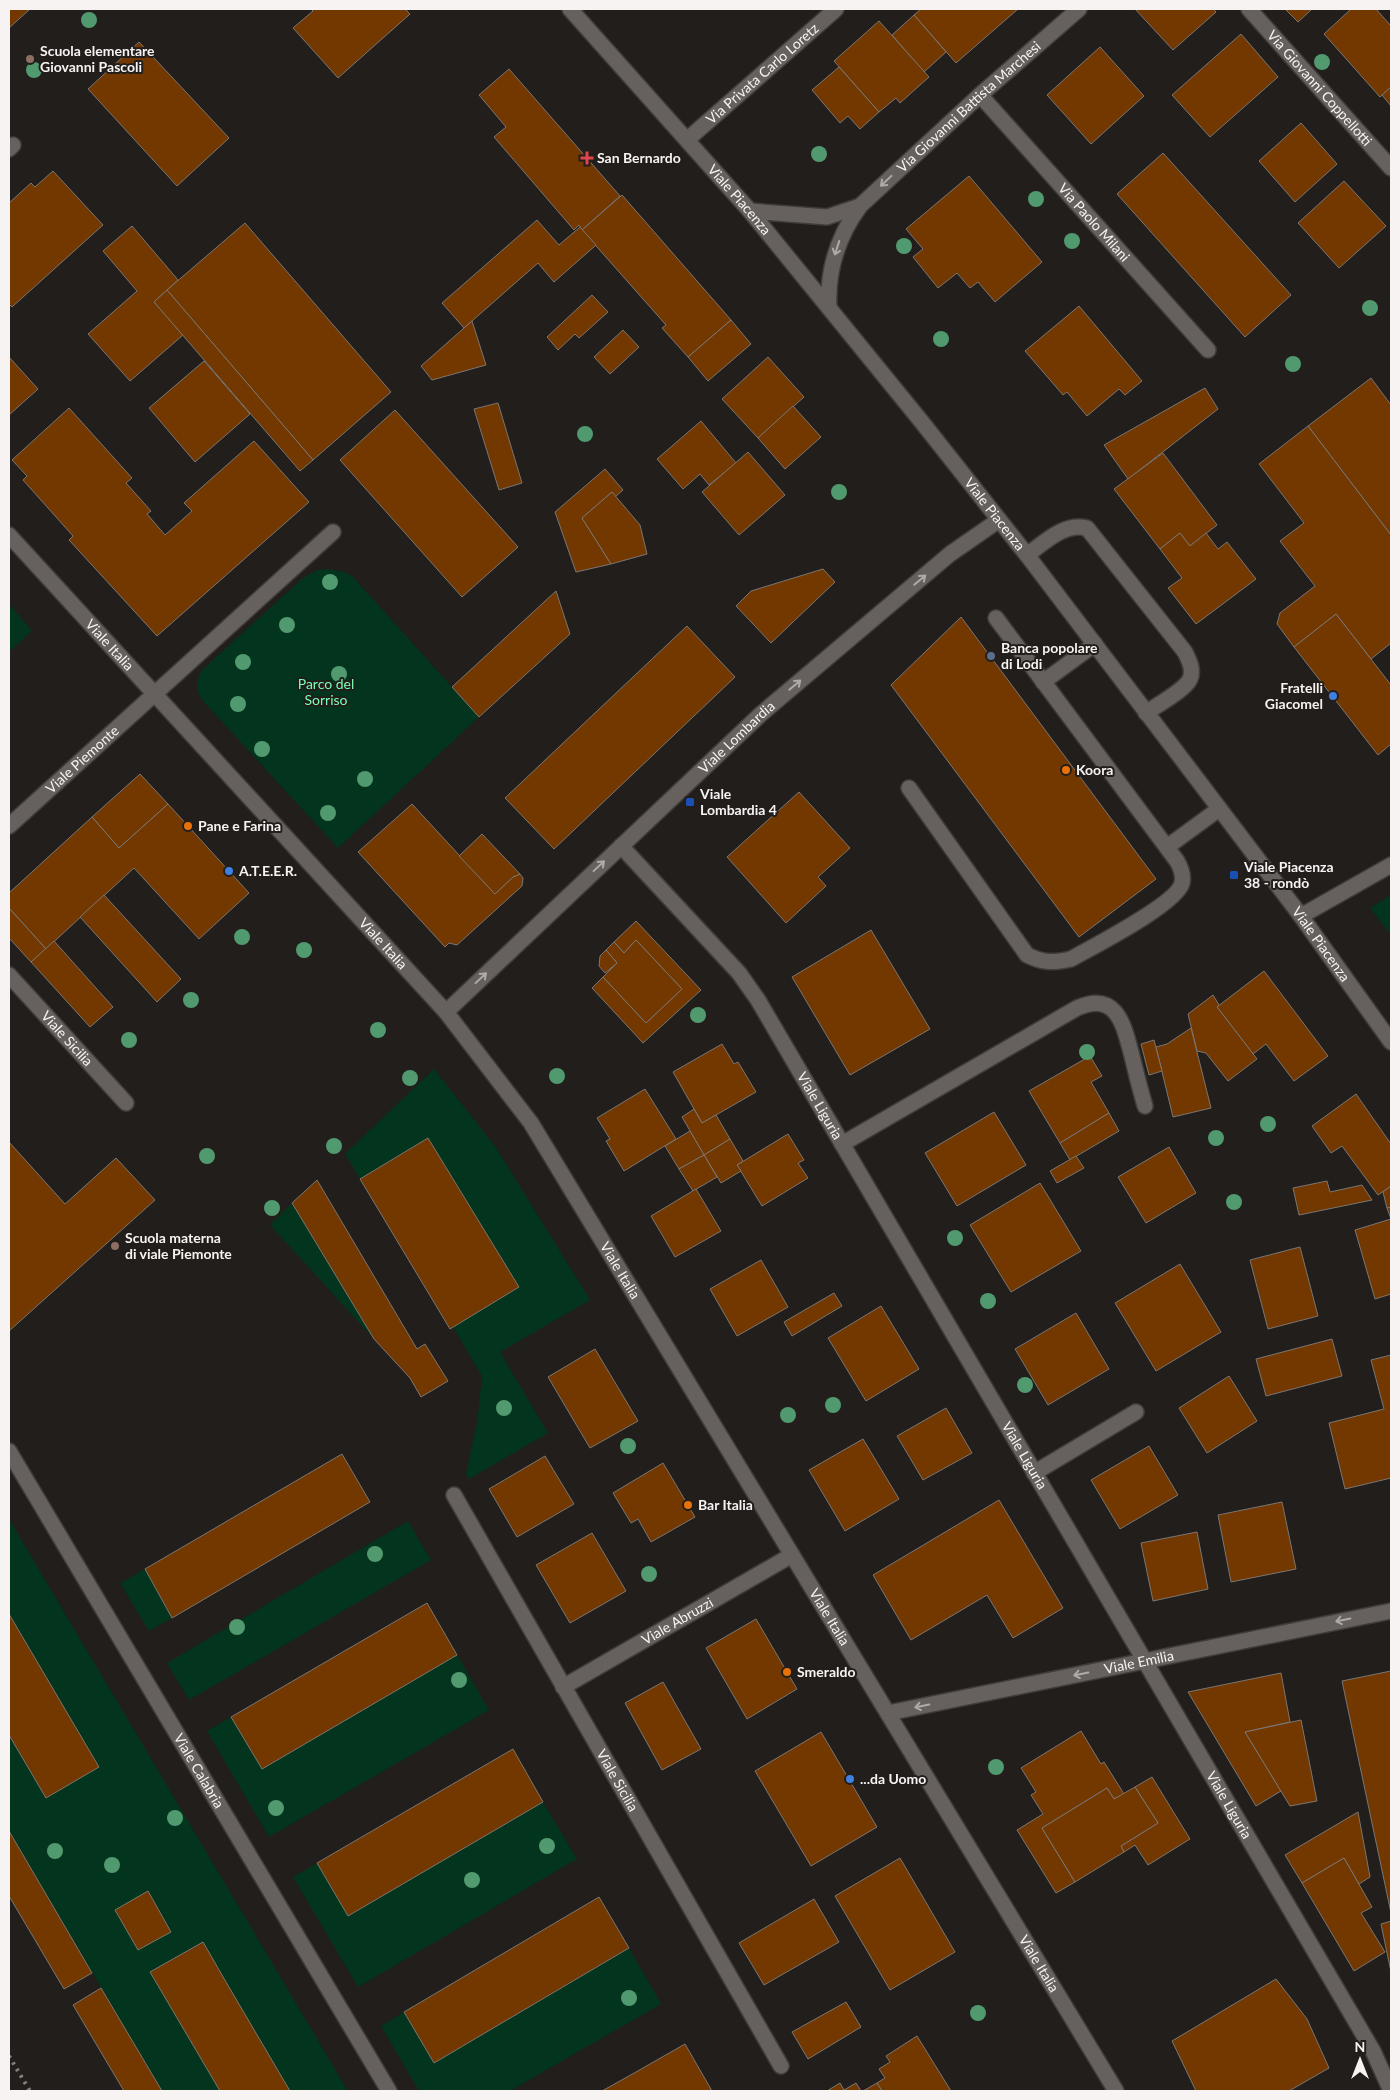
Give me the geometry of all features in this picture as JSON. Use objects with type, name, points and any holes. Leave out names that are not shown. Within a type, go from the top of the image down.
[{"type":"street","name":"Viale Piacenza","points":[[570,9],[688,139],[750,211],[1027,555],[1301,916],[1391,1042]]},
{"type":"street","name":"Via Privata Carlo Loretz","points":[[688,139],[836,9]]},
{"type":"street","name":"Via Giovanni Battista Marchesi","points":[[829,308],[828,291],[835,253],[847,223],[860,206],[980,96],[1079,9]]},
{"type":"street","name":"Via Giovanni Coppellotti","points":[[1249,9],[1391,168]]},
{"type":"street","name":"Via Paolo Milani","points":[[980,96],[1208,350]]},
{"type":"street","name":"Via Giovanni Battista Marchesi","points":[[750,211],[827,217],[860,206]]},
{"type":"street","name":"Viale Lombardia","points":[[446,1012],[761,714],[950,554],[999,520]]},
{"type":"street","points":[[1027,555],[1061,531],[1073,527],[1087,528],[1185,652],[1191,669],[1190,678],[1185,685],[1146,713]]},
{"type":"street","name":"Viale Piemonte","points":[[9,826],[333,532]]},
{"type":"street","name":"Viale Italia","points":[[9,534],[446,1012],[531,1122],[1116,2091]]},
{"type":"street","points":[[909,788],[1027,955],[1040,962],[1056,963],[1071,959],[1170,900],[1182,883],[1182,871],[1167,847],[996,618]]},
{"type":"street","points":[[1043,682],[1095,644]]},
{"type":"street","points":[[1167,847],[1219,809]]},
{"type":"street","name":"Viale Liguria","points":[[621,846],[738,973],[758,1000],[1373,2051],[1390,2091]]},
{"type":"street","points":[[1301,916],[1391,865]]},
{"type":"street","name":"Viale Sicilia","points":[[9,975],[126,1102]]},
{"type":"street","points":[[842,1144],[1077,1008],[1097,1002],[1107,1005],[1121,1018],[1144,1106]]},
{"type":"street","points":[[1034,1474],[1136,1412]]},
{"type":"street","name":"Viale Calabria","points":[[9,1450],[389,2091]]},
{"type":"street","name":"Viale Sicilia","points":[[454,1495],[781,2066]]},
{"type":"street","name":"Viale Abruzzi","points":[[562,1686],[792,1555]]},
{"type":"street","name":"Viale Emilia","points":[[888,1713],[1391,1611]]},
{"type":"green space","name":"Parco del Sorriso","points":[[326,569],[345,572],[353,577],[479,717],[338,848],[202,700],[197,688],[203,669],[303,578],[317,570]]},
{"type":"green space","points":[[9,604],[32,631],[9,652]]},
{"type":"green space","points":[[1391,895],[1391,935],[1370,908]]},
{"type":"green space","points":[[434,1069],[495,1146],[590,1300],[500,1352],[548,1433],[469,1479],[466,1473],[477,1423],[482,1376],[453,1327],[519,1287],[428,1138],[360,1179],[345,1154]]},
{"type":"green space","points":[[292,1203],[374,1339],[270,1225]]},
{"type":"green space","points":[[9,1519],[348,2091],[162,2091],[9,1831]]},
{"type":"green space","points":[[408,1521],[431,1560],[189,1700],[167,1663]]},
{"type":"green space","points":[[145,1569],[172,1618],[149,1631],[120,1583]]},
{"type":"green space","points":[[457,1655],[489,1710],[269,1837],[207,1731],[231,1717],[262,1769]]},
{"type":"green space","points":[[543,1802],[577,1859],[358,1987],[293,1877],[317,1863],[348,1916]]},
{"type":"green space","points":[[629,1948],[661,2004],[510,2091],[419,2091],[381,2026],[404,2012],[435,2062]]},
{"type":"building","points":[[9,9],[30,9],[9,28]]},
{"type":"building","points":[[311,9],[405,9],[410,14],[338,78],[293,28],[313,11]]},
{"type":"building","points":[[921,9],[1018,9],[956,63],[914,15]]},
{"type":"building","points":[[1135,9],[1213,9],[1216,12],[1173,50]]},
{"type":"building","points":[[1285,9],[1312,9],[1298,22]]},
{"type":"building","points":[[1351,9],[1376,9],[1391,26],[1391,87],[1380,97],[1324,34]]},
{"type":"building","points":[[914,15],[946,52],[924,72],[892,35]]},
{"type":"building","points":[[879,21],[929,77],[900,103],[896,98],[879,112],[834,61]]},
{"type":"building","points":[[1241,34],[1278,77],[1210,137],[1172,95]]},
{"type":"building","points":[[139,42],[229,138],[177,186],[88,89]]},
{"type":"building","points":[[1100,47],[1144,96],[1091,144],[1047,95]]},
{"type":"building","points":[[839,67],[879,112],[860,129],[848,116],[840,123],[812,90]]},
{"type":"building","points":[[509,69],[620,196],[582,230],[579,225],[574,230],[494,137],[506,127],[479,95]]},
{"type":"building","points":[[1391,87],[1391,106],[1382,95]]},
{"type":"building","points":[[1301,123],[1337,164],[1295,202],[1259,161]]},
{"type":"building","points":[[1163,153],[1291,295],[1245,337],[1117,194]]},
{"type":"building","points":[[53,171],[103,225],[12,307],[9,304],[9,203],[31,183],[35,187]]},
{"type":"building","points":[[969,176],[1042,262],[995,302],[978,282],[970,288],[957,273],[938,288],[913,257],[923,249],[906,229]]},
{"type":"building","points":[[1344,181],[1386,226],[1339,268],[1298,223]]},
{"type":"building","points":[[622,195],[731,320],[688,357],[662,328],[666,325],[582,230]]},
{"type":"building","points":[[537,220],[559,245],[580,227],[596,245],[554,282],[538,263],[464,328],[442,303]]},
{"type":"building","points":[[245,223],[391,392],[313,460],[167,290]]},
{"type":"building","points":[[132,226],[178,280],[154,302],[183,335],[130,381],[88,334],[137,291],[103,251]]},
{"type":"building","points":[[167,290],[313,460],[300,471],[154,302]]},
{"type":"building","points":[[592,295],[608,312],[579,338],[575,334],[558,350],[547,337]]},
{"type":"building","points":[[1079,306],[1142,381],[1125,395],[1119,389],[1087,416],[1067,392],[1063,395],[1025,351]]},
{"type":"building","points":[[731,320],[751,344],[708,381],[688,357]]},
{"type":"building","points":[[472,321],[486,365],[432,380],[421,366]]},
{"type":"building","points":[[623,330],[639,347],[610,374],[594,357]]},
{"type":"building","points":[[9,357],[38,389],[9,415]]},
{"type":"building","points":[[768,357],[804,397],[758,438],[722,399]]},
{"type":"building","points":[[204,361],[250,414],[195,462],[149,408]]},
{"type":"building","points":[[1371,378],[1391,405],[1391,535],[1308,426]]},
{"type":"building","points":[[1205,388],[1218,409],[1128,479],[1104,445]]},
{"type":"building","points":[[498,403],[522,483],[499,490],[474,409]]},
{"type":"building","points":[[793,406],[821,437],[785,469],[758,438]]},
{"type":"building","points":[[69,408],[132,478],[126,483],[151,511],[147,514],[165,535],[192,511],[184,503],[254,441],[309,502],[157,636],[69,540],[73,536],[23,480],[27,476],[12,460]]},
{"type":"building","points":[[395,410],[518,547],[462,597],[340,460]]},
{"type":"building","points":[[701,421],[736,463],[709,485],[700,474],[683,489],[657,459]]},
{"type":"building","points":[[1308,426],[1391,535],[1391,643],[1371,659],[1336,614],[1294,647],[1277,624],[1280,613],[1315,586],[1280,541],[1304,523],[1259,464]]},
{"type":"building","points":[[748,452],[785,495],[739,535],[702,492]]},
{"type":"building","points":[[1163,453],[1217,525],[1190,546],[1180,533],[1160,549],[1114,489]]},
{"type":"building","points":[[605,469],[623,490],[615,497],[612,492],[582,518],[611,564],[576,572],[555,512]]},
{"type":"building","points":[[612,492],[640,525],[647,554],[611,564],[582,518]]},
{"type":"building","points":[[1180,533],[1190,546],[1206,533],[1218,549],[1227,542],[1256,579],[1196,624],[1168,588],[1182,578],[1160,549]]},
{"type":"building","points":[[823,569],[835,582],[771,643],[736,606],[751,591]]},
{"type":"building","points":[[556,591],[570,634],[479,717],[452,687]]},
{"type":"building","points":[[1336,614],[1391,685],[1391,744],[1378,755],[1294,647]]},
{"type":"building","points":[[961,617],[1156,879],[1079,937],[891,685]]},
{"type":"building","points":[[687,626],[735,677],[554,849],[505,798]]},
{"type":"building","points":[[140,774],[168,804],[119,848],[92,817]]},
{"type":"building","points":[[799,792],[850,848],[818,877],[826,886],[786,923],[727,857]]},
{"type":"building","points":[[168,804],[249,893],[199,939],[134,868],[46,949],[9,908],[9,893],[92,817],[119,848]]},
{"type":"building","points":[[412,804],[495,894],[513,877],[520,874],[523,878],[522,886],[457,945],[449,943],[445,947],[358,852]]},
{"type":"building","points":[[482,834],[520,874],[513,877],[495,894],[459,856]]},
{"type":"building","points":[[104,895],[181,979],[157,1002],[80,917]]},
{"type":"building","points":[[9,908],[46,949],[31,962],[9,938]]},
{"type":"building","points":[[636,921],[701,990],[643,1043],[592,988],[603,977],[646,1023],[682,989],[636,940],[624,953],[614,942]]},
{"type":"building","points":[[871,930],[930,1029],[850,1075],[792,977]]},
{"type":"building","points":[[636,940],[682,989],[646,1023],[603,977],[617,963],[606,950],[614,942],[624,953]]},
{"type":"building","points":[[54,941],[113,1007],[90,1027],[31,962]]},
{"type":"building","points":[[606,950],[617,963],[605,973],[599,966],[600,956]]},
{"type":"building","points":[[1264,971],[1328,1056],[1294,1081],[1266,1044],[1253,1054],[1217,1007]]},
{"type":"building","points":[[1213,995],[1219,1005],[1217,1007],[1257,1059],[1228,1081],[1206,1053],[1197,1051],[1188,1014]]},
{"type":"building","points":[[1191,1028],[1211,1108],[1173,1117],[1156,1047],[1167,1044]]},
{"type":"building","points":[[1154,1040],[1162,1071],[1149,1075],[1141,1044]]},
{"type":"building","points":[[722,1044],[734,1064],[738,1062],[756,1092],[702,1123],[673,1072]]},
{"type":"building","points":[[1090,1056],[1102,1076],[1091,1082],[1109,1113],[1060,1143],[1029,1091]]},
{"type":"building","points":[[645,1089],[676,1139],[624,1171],[606,1141],[610,1139],[597,1118]]},
{"type":"building","points":[[1356,1094],[1391,1144],[1391,1186],[1378,1195],[1342,1146],[1331,1153],[1312,1126]]},
{"type":"building","points":[[694,1109],[702,1123],[716,1115],[730,1139],[704,1155],[682,1117]]},
{"type":"building","points":[[994,1112],[1026,1165],[957,1206],[925,1153]]},
{"type":"building","points":[[1109,1113],[1119,1131],[1070,1160],[1060,1143]]},
{"type":"building","points":[[690,1131],[704,1155],[679,1169],[665,1146]]},
{"type":"building","points":[[788,1134],[804,1160],[798,1163],[808,1178],[762,1206],[737,1165]]},
{"type":"building","points":[[428,1138],[519,1287],[450,1329],[360,1179]]},
{"type":"building","points":[[730,1139],[743,1161],[737,1165],[741,1171],[721,1183],[704,1155]]},
{"type":"building","points":[[9,1142],[65,1204],[116,1158],[155,1200],[9,1331]]},
{"type":"building","points":[[1169,1147],[1196,1193],[1146,1223],[1118,1177]]},
{"type":"building","points":[[704,1155],[717,1177],[693,1191],[679,1169]]},
{"type":"building","points":[[1076,1156],[1084,1168],[1057,1183],[1050,1171]]},
{"type":"building","points":[[317,1180],[417,1349],[425,1344],[448,1381],[421,1397],[410,1378],[374,1339],[292,1203]]},
{"type":"building","points":[[1327,1181],[1330,1192],[1362,1185],[1372,1200],[1299,1215],[1293,1188]]},
{"type":"building","points":[[1040,1183],[1081,1251],[1011,1292],[970,1225]]},
{"type":"building","points":[[1391,1186],[1391,1207],[1387,1208],[1383,1192]]},
{"type":"building","points":[[696,1189],[721,1231],[675,1257],[651,1216]]},
{"type":"building","points":[[1391,1207],[1391,1219],[1387,1208]]},
{"type":"building","points":[[1391,1219],[1391,1294],[1375,1299],[1355,1230]]},
{"type":"building","points":[[1300,1247],[1318,1316],[1268,1329],[1250,1260]]},
{"type":"building","points":[[761,1260],[788,1307],[737,1336],[710,1289]]},
{"type":"building","points":[[1180,1264],[1221,1332],[1156,1371],[1115,1303]]},
{"type":"building","points":[[834,1293],[842,1306],[792,1336],[784,1322]]},
{"type":"building","points":[[881,1306],[919,1369],[866,1401],[828,1338]]},
{"type":"building","points":[[1076,1313],[1109,1369],[1048,1405],[1015,1349]]},
{"type":"building","points":[[1332,1339],[1342,1376],[1266,1396],[1256,1359]]},
{"type":"building","points":[[595,1349],[638,1421],[590,1448],[548,1377]]},
{"type":"building","points":[[1391,1355],[1391,1478],[1345,1489],[1329,1423],[1384,1409],[1371,1360]]},
{"type":"building","points":[[1229,1376],[1257,1421],[1207,1453],[1179,1408]]},
{"type":"building","points":[[946,1408],[972,1453],[923,1480],[897,1436]]},
{"type":"building","points":[[863,1439],[899,1499],[845,1531],[809,1470]]},
{"type":"building","points":[[1149,1446],[1178,1495],[1120,1529],[1091,1480]]},
{"type":"building","points":[[342,1454],[370,1502],[172,1618],[145,1569]]},
{"type":"building","points":[[545,1456],[574,1504],[517,1537],[489,1489]]},
{"type":"building","points":[[663,1463],[695,1517],[651,1542],[638,1519],[631,1523],[613,1493]]},
{"type":"building","points":[[999,1500],[1063,1608],[1013,1638],[987,1595],[911,1640],[873,1575]]},
{"type":"building","points":[[1282,1502],[1296,1569],[1231,1582],[1218,1515]]},
{"type":"building","points":[[1197,1532],[1208,1589],[1153,1601],[1141,1543]]},
{"type":"building","points":[[592,1533],[626,1591],[570,1623],[536,1565]]},
{"type":"building","points":[[427,1603],[457,1655],[262,1769],[231,1717]]},
{"type":"building","points":[[9,1614],[99,1767],[46,1798],[9,1735]]},
{"type":"building","points":[[756,1619],[797,1689],[747,1719],[706,1648]]},
{"type":"building","points":[[1391,1671],[1391,1913],[1342,1681]]},
{"type":"building","points":[[1281,1673],[1290,1722],[1245,1732],[1281,1791],[1256,1806],[1188,1692]]},
{"type":"building","points":[[663,1682],[701,1749],[662,1770],[625,1703]]},
{"type":"building","points":[[1301,1720],[1317,1801],[1290,1806],[1245,1732]]},
{"type":"building","points":[[1081,1731],[1101,1764],[1104,1762],[1124,1794],[1114,1799],[1107,1788],[1042,1828],[1075,1882],[1056,1893],[1017,1830],[1043,1814],[1031,1795],[1036,1792],[1021,1768]]},
{"type":"building","points":[[821,1732],[877,1827],[811,1866],[755,1771]]},
{"type":"building","points":[[513,1749],[543,1802],[348,1916],[317,1863]]},
{"type":"building","points":[[1152,1777],[1190,1839],[1148,1865],[1135,1845],[1124,1852],[1121,1846],[1158,1823],[1135,1787]]},
{"type":"building","points":[[1135,1787],[1158,1823],[1121,1846],[1124,1852],[1075,1882],[1042,1828],[1107,1788],[1114,1799]]},
{"type":"building","points":[[1358,1812],[1370,1877],[1359,1884],[1344,1858],[1302,1883],[1285,1855]]},
{"type":"building","points":[[9,1831],[92,1973],[64,1989],[9,1896]]},
{"type":"building","points":[[900,1858],[955,1952],[890,1990],[835,1896]]},
{"type":"building","points":[[1344,1858],[1372,1907],[1361,1913],[1385,1952],[1354,1971],[1302,1883]]},
{"type":"building","points":[[148,1891],[171,1932],[138,1950],[115,1910]]},
{"type":"building","points":[[599,1897],[629,1948],[434,2063],[404,2012]]},
{"type":"building","points":[[814,1899],[839,1942],[764,1985],[739,1943]]},
{"type":"building","points":[[1391,1921],[1391,1972],[1381,1924]]},
{"type":"building","points":[[203,1942],[290,2091],[220,2091],[150,1972]]},
{"type":"building","points":[[1276,1979],[1307,2019],[1329,2068],[1289,2091],[1196,2091],[1172,2041]]},
{"type":"building","points":[[101,1988],[162,2091],[124,2091],[73,2005]]},
{"type":"building","points":[[846,2002],[861,2027],[808,2059],[792,2032]]},
{"type":"building","points":[[917,2036],[951,2091],[882,2091],[877,2083],[885,2078],[879,2069],[890,2062],[886,2056]]},
{"type":"building","points":[[685,2044],[712,2091],[602,2091],[636,2072]]},
{"type":"building","points":[[840,2083],[844,2090],[856,2083],[861,2091],[827,2091]]},
{"type":"building","points":[[877,2083],[882,2091],[863,2091]]},
{"type":"railway","points":[[9,2056],[30,2091]]},
{"type":"place","name":"Scuola elementare Giovanni Pascoli","points":[[30,59]]},
{"type":"place","name":"San Bernardo","points":[[587,158]]},
{"type":"place","name":"Banca popolare di Lodi","points":[[991,656]]},
{"type":"place","name":"Fratelli Giacomel","points":[[1333,696]]},
{"type":"place","name":"Koora","points":[[1066,770]]},
{"type":"place","name":"Viale Lombardia 4","points":[[690,802]]},
{"type":"place","name":"Pane e Farina","points":[[188,826]]},
{"type":"place","name":"A.T.E.E.R.","points":[[229,871]]},
{"type":"place","name":"Viale Piacenza 38 - rondò","points":[[1234,875]]},
{"type":"place","name":"Scuola materna di viale Piemonte","points":[[115,1246]]},
{"type":"place","name":"Bar Italia","points":[[688,1505]]},
{"type":"place","name":"Smeraldo","points":[[787,1672]]},
{"type":"place","name":"...da Uomo","points":[[850,1779]]}]
